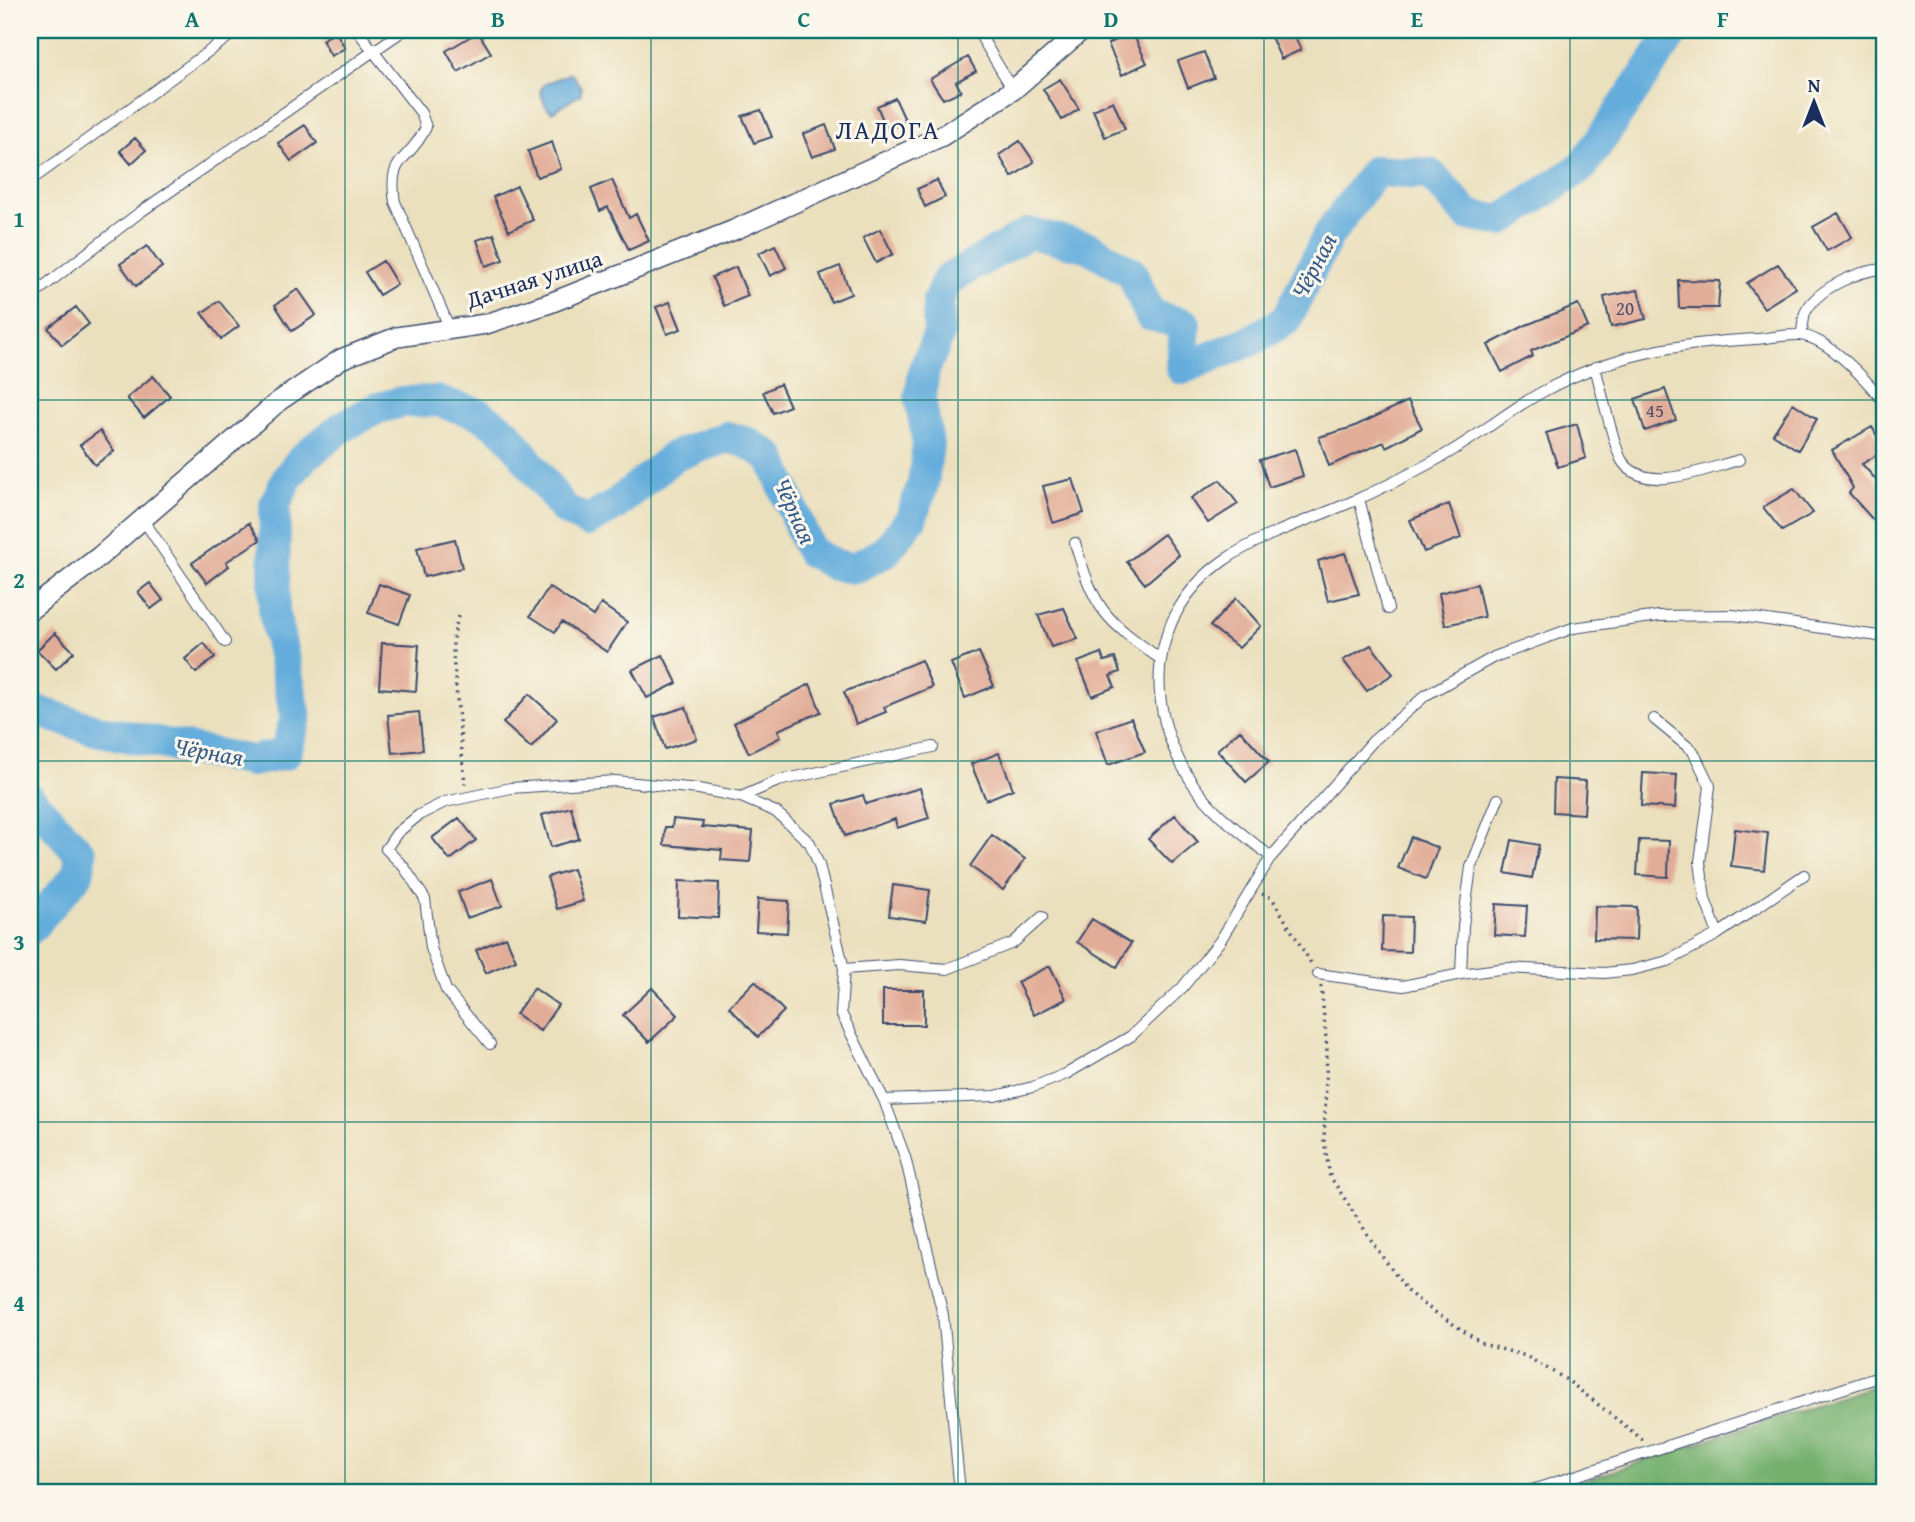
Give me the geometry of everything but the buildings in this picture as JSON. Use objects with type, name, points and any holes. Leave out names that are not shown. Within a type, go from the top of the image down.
[{"type":"street","name":"Дачная улица","points":[[30,610],[100,556],[279,401],[341,359],[397,337],[486,324],[550,303],[734,230],[942,136],[1013,90],[1082,30]]},
{"type":"lane","points":[[30,181],[238,30]]},
{"type":"lane","points":[[357,30],[421,113],[426,127],[421,137],[394,167],[392,184],[395,202],[450,329]]},
{"type":"lane","points":[[30,297],[139,213],[404,30]]},
{"type":"lane","points":[[977,30],[1013,90]]},
{"type":"lane","points":[[1801,335],[1805,313],[1817,299],[1846,279],[1885,269]]},
{"type":"lane","points":[[1271,857],[1212,807],[1191,782],[1163,726],[1159,658],[1171,623],[1191,591],[1221,562],[1265,536],[1359,499],[1438,459],[1543,391],[1595,367],[1653,349],[1701,342],[1801,335],[1839,355],[1885,403]]},
{"type":"lane","points":[[1595,367],[1622,461],[1642,477],[1670,477],[1739,460]]},
{"type":"lane","points":[[1359,499],[1388,609]]},
{"type":"lane","points":[[142,518],[225,642]]},
{"type":"lane","points":[[1074,543],[1085,579],[1100,608],[1114,626],[1159,658]]},
{"type":"lane","points":[[884,1100],[995,1096],[1032,1087],[1077,1068],[1131,1036],[1182,988],[1220,941],[1271,857],[1373,741],[1426,695],[1494,657],[1573,628],[1659,616],[1733,615],[1885,637]]},
{"type":"lane","points":[[1654,719],[1693,751],[1710,786],[1700,862],[1705,899],[1718,934]]},
{"type":"lane","points":[[741,797],[778,781],[933,747]]},
{"type":"lane","points":[[490,1044],[446,990],[430,948],[425,899],[404,867],[386,849],[397,833],[419,815],[445,802],[511,788],[615,781],[699,789],[741,797],[776,812],[810,843],[819,865],[845,969],[841,1013],[884,1100],[905,1157],[943,1315],[960,1492]]},
{"type":"lane","points":[[1461,974],[1463,926],[1471,867],[1498,799]]},
{"type":"lane","points":[[1318,974],[1404,986],[1507,968],[1604,973],[1632,970],[1668,961],[1718,934],[1804,874]]},
{"type":"lane","points":[[845,969],[900,965],[947,969],[1013,943],[1042,917]]},
{"type":"lane","points":[[1526,1492],[1885,1375]]},
{"type":"path","points":[[458,616],[453,639],[453,656],[466,797]]},
{"type":"path","points":[[1251,891],[1272,898],[1318,974],[1323,994],[1327,1049],[1324,1142],[1330,1176],[1407,1291],[1483,1344],[1526,1356],[1567,1380],[1656,1450]]},
{"type":"green space","points":[[1885,1382],[1885,1492],[1549,1492]]},
{"type":"water","points":[[571,73],[581,87],[581,94],[552,112],[545,105],[540,91],[545,84]]},
{"type":"waterway","name":"Чёрная","points":[[30,709],[96,730],[251,761],[285,754],[296,717],[274,612],[275,504],[287,478],[303,458],[342,427],[378,408],[402,402],[437,401],[480,414],[507,433],[564,509],[587,521],[614,506],[674,456],[727,437],[748,443],[771,457],[810,551],[834,565],[854,568],[885,552],[911,519],[923,484],[928,444],[920,398],[924,370],[939,334],[938,301],[947,280],[1029,233],[1089,247],[1132,273],[1150,315],[1185,324],[1182,369],[1252,340],[1286,320],[1328,236],[1375,171],[1430,174],[1468,215],[1501,221],[1582,167],[1675,30]]},
{"type":"waterway","name":"Чёрная","points":[[30,799],[81,854],[78,874],[30,929]]},
{"type":"district","name":"ЛАДОГА","points":[[888,130]]}]
